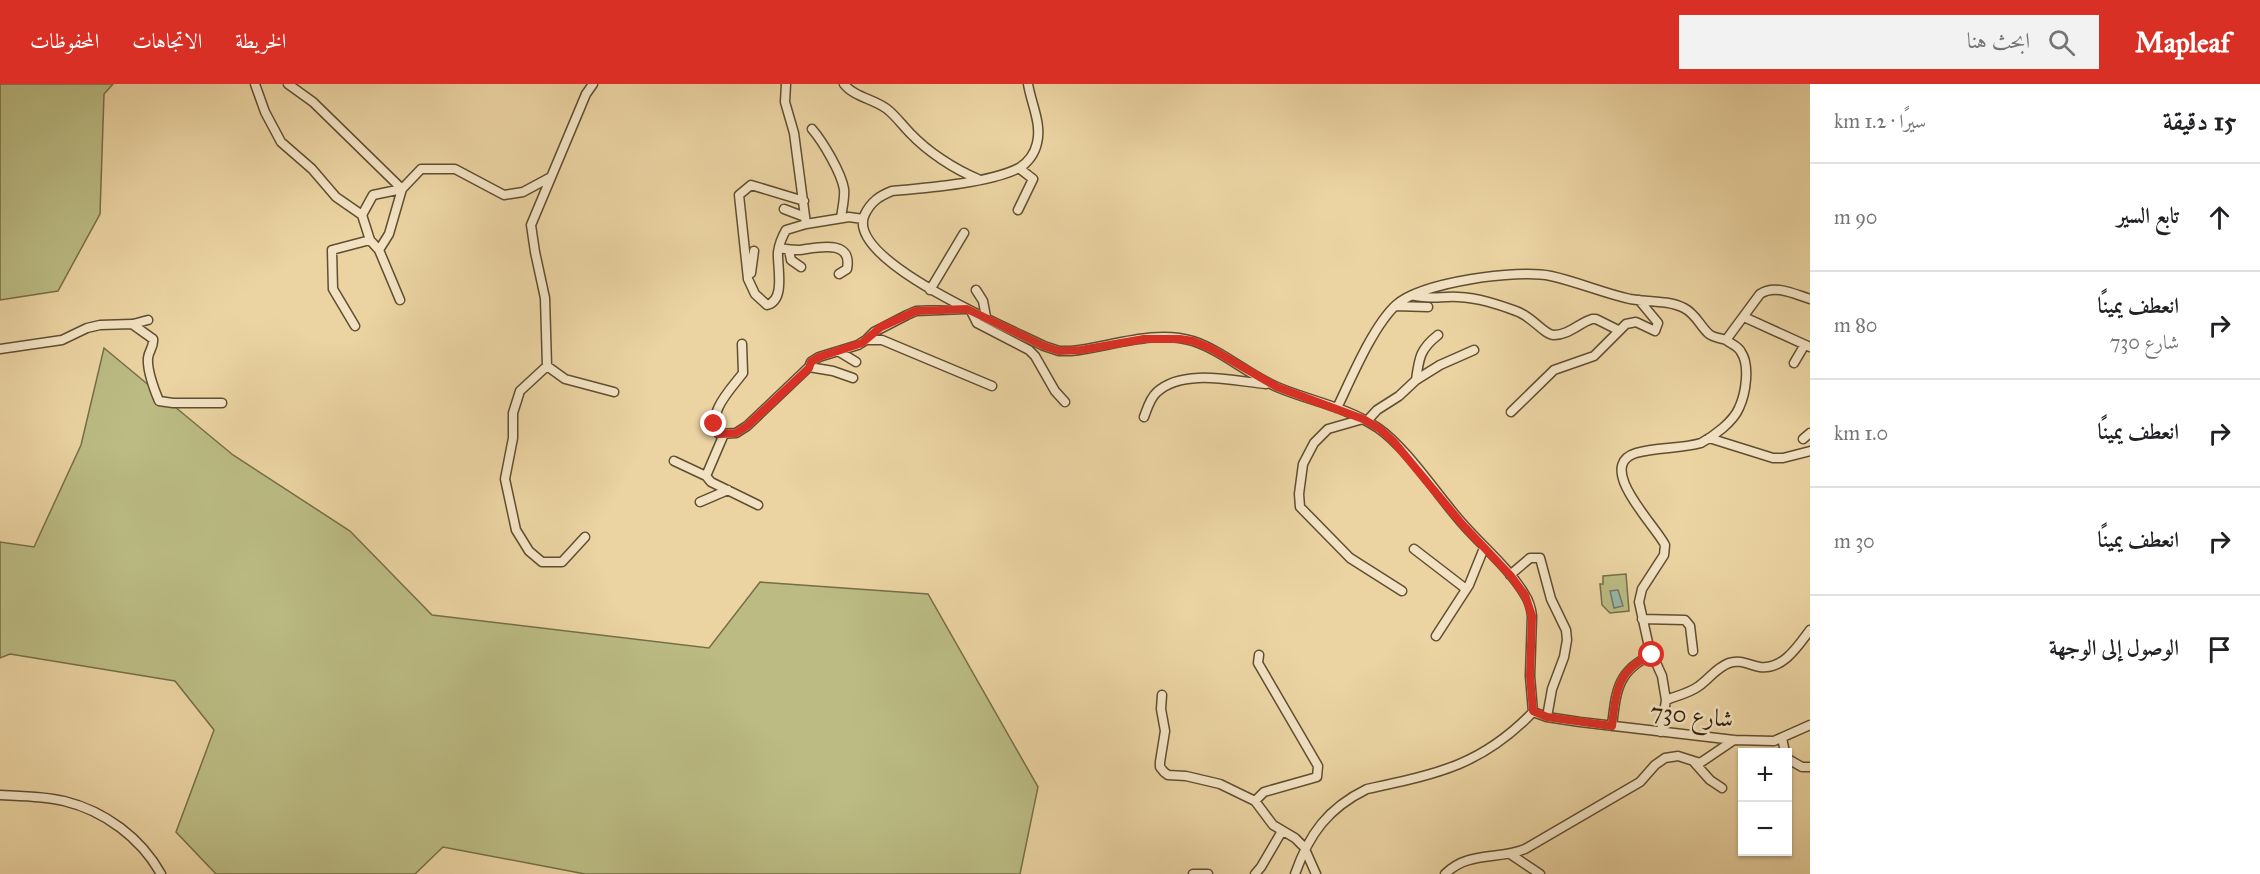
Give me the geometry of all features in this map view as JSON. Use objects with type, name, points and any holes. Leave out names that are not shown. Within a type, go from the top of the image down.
[{"type":"street","points":[[255,84],[265,112],[280,142],[312,169],[336,197],[362,215],[370,240],[379,250],[400,300]]},
{"type":"street","points":[[288,84],[313,102],[402,189]]},
{"type":"street","points":[[585,537],[562,562],[542,562],[529,551],[516,530],[505,479],[513,438],[513,413],[520,391],[547,366],[545,297],[531,225],[586,94],[593,84]]},
{"type":"street","points":[[786,84],[785,102],[794,133],[806,221]]},
{"type":"street","points":[[844,84],[855,93],[889,111],[929,149],[966,174],[979,179]]},
{"type":"street","points":[[1028,84],[1038,125],[1038,141],[1032,157],[1019,168],[992,178],[892,191],[876,200],[869,207],[863,219],[866,236],[872,245],[897,268],[930,291],[1044,346],[1059,351],[1081,350],[1144,339],[1193,341],[1210,348],[1272,385],[1365,420],[1380,429],[1394,442],[1484,548],[1510,575],[1531,607],[1530,676],[1533,711],[1512,732],[1468,762],[1442,772],[1367,789],[1355,794],[1323,820],[1305,847],[1295,874]]},
{"type":"street","points":[[812,129],[822,140],[840,177],[844,190],[841,218]]},
{"type":"street","points":[[1018,210],[1032,179],[1019,168]]},
{"type":"street","points":[[379,250],[388,234],[402,189],[422,169],[454,169],[504,195],[523,192],[550,178]]},
{"type":"street","points":[[804,201],[751,185],[743,189],[739,195],[748,279],[752,290],[767,305],[773,303],[778,287],[779,248],[786,230],[806,221],[849,217],[863,219]]},
{"type":"street","points":[[362,215],[373,195],[402,189]]},
{"type":"street","points":[[784,209],[806,221]]},
{"type":"street","points":[[930,291],[964,233]]},
{"type":"street","points":[[355,326],[333,289],[332,249],[370,240]]},
{"type":"street","points":[[779,248],[789,250],[818,246],[840,249],[848,262],[847,269],[839,274]]},
{"type":"street","points":[[789,250],[791,260],[801,267]]},
{"type":"street","points":[[748,279],[754,251]]},
{"type":"street","points":[[1336,408],[1377,331],[1395,306],[1412,295],[1459,282],[1524,274],[1551,276],[1639,300],[1684,308],[1698,320],[1710,336],[1726,340],[1740,349],[1746,364],[1743,393],[1739,408],[1733,417],[1709,438],[1690,446],[1635,453],[1623,464],[1621,472],[1630,495],[1665,545],[1664,555],[1640,594],[1639,602],[1652,655],[1662,676],[1665,700],[1661,732]]},
{"type":"street","points":[[976,290],[983,301],[986,317]]},
{"type":"street","points":[[1726,340],[1760,294],[1766,290],[1779,290],[1810,299]]},
{"type":"street","points":[[1412,295],[1420,298],[1458,297],[1491,302],[1526,314],[1543,331],[1551,335],[1563,333],[1592,319],[1618,330]]},
{"type":"street","points":[[1511,412],[1554,370],[1594,356],[1618,330],[1631,322],[1636,322],[1653,331],[1658,327],[1658,323],[1639,300]]},
{"type":"street","points":[[1395,306],[1428,308]]},
{"type":"street","points":[[742,344],[743,373],[725,395],[714,424],[719,434],[736,433],[747,426],[809,368],[811,362],[819,357],[866,340],[881,327],[916,311],[969,310]]},
{"type":"street","points":[[969,310],[975,321],[984,328],[1029,350],[1035,356],[1055,391],[1065,402]]},
{"type":"street","points":[[1744,317],[1807,346],[1794,363]]},
{"type":"street","points":[[0,349],[62,340],[87,328],[100,325],[132,324],[148,320]]},
{"type":"street","points":[[132,324],[153,339],[154,344],[148,363],[159,401],[222,403]]},
{"type":"street","points":[[1416,380],[1419,362],[1426,345],[1438,335]]},
{"type":"street","points":[[866,340],[882,340],[992,386]]},
{"type":"street","points":[[1402,591],[1350,558],[1300,507],[1300,476],[1308,451],[1328,429],[1365,420],[1399,396],[1416,380],[1474,350]]},
{"type":"street","points":[[838,351],[856,362]]},
{"type":"street","points":[[547,366],[565,379],[615,392]]},
{"type":"street","points":[[809,368],[833,371],[853,378]]},
{"type":"street","points":[[1144,417],[1158,391],[1193,378],[1272,385]]},
{"type":"street","points":[[1803,439],[1810,433]]},
{"type":"street","points":[[706,476],[724,434]]},
{"type":"street","points":[[1709,438],[1773,458],[1783,458],[1810,451]]},
{"type":"street","points":[[674,461],[706,476],[711,482],[758,504]]},
{"type":"street","points":[[700,502],[728,490]]},
{"type":"street","points":[[1436,636],[1466,589],[1484,548]]},
{"type":"street","points":[[1414,549],[1466,589]]},
{"type":"street","points":[[1510,575],[1530,558],[1540,558],[1551,599],[1566,630],[1566,649],[1552,689],[1547,717]]},
{"type":"street","points":[[1642,618],[1685,620],[1690,626],[1693,651]]},
{"type":"street","points":[[1665,700],[1697,687],[1726,664],[1741,662],[1769,667],[1780,662],[1798,647],[1810,630]]},
{"type":"street","points":[[1255,801],[1264,792],[1317,777],[1318,772],[1318,766],[1258,663],[1259,654]]},
{"type":"street","points":[[1612,726],[1616,698],[1622,679],[1633,665],[1652,655]]},
{"type":"street","points":[[1162,695],[1161,710],[1165,731],[1160,767],[1164,772],[1168,775],[1192,777],[1220,784],[1255,801],[1273,825],[1305,847],[1314,864],[1316,874]]},
{"type":"street","name":"شارع 730","points":[[1533,711],[1547,717],[1734,740],[1763,741],[1782,738],[1810,725]]},
{"type":"street","points":[[1782,738],[1784,748]]},
{"type":"street","points":[[1445,874],[1466,859],[1510,854],[1525,849],[1640,782],[1655,765],[1665,758],[1678,756],[1703,762],[1716,750],[1734,740]]},
{"type":"street","points":[[1694,761],[1710,780],[1722,789]]},
{"type":"street","points":[[1792,761],[1810,767]]},
{"type":"street","points":[[0,795],[42,797],[65,801],[96,814],[127,832],[161,874]]},
{"type":"street","points":[[1255,874],[1262,867],[1282,831]]},
{"type":"street","points":[[1510,854],[1540,874]]},
{"type":"street","points":[[1193,874],[1202,872],[1208,874]]},
{"type":"green space","points":[[0,84],[113,84],[104,94],[100,214],[58,291],[0,300]]},
{"type":"green space","points":[[104,348],[233,455],[350,531],[432,615],[709,648],[760,582],[928,594],[1038,787],[1020,874],[585,874],[443,847],[415,874],[216,874],[176,832],[214,730],[175,681],[10,654],[0,658],[0,542],[34,547],[81,445]]},
{"type":"green space","points":[[1626,574],[1629,611],[1610,613],[1602,605],[1600,584],[1603,584],[1603,576]]},
{"type":"shaded area","points":[[1618,590],[1623,606],[1614,608],[1610,591]]},
{"type":"route","points":[[714,424],[719,434],[728,435],[740,431],[809,368],[811,362],[819,357],[862,343],[881,327],[916,311],[967,309],[1059,351],[1081,350],[1144,339],[1164,338],[1193,341],[1210,348],[1277,387],[1363,419],[1380,429],[1394,442],[1525,595],[1531,607],[1532,616],[1530,676],[1533,711],[1547,717],[1612,726],[1617,691],[1622,679],[1636,662],[1652,655]]}]
